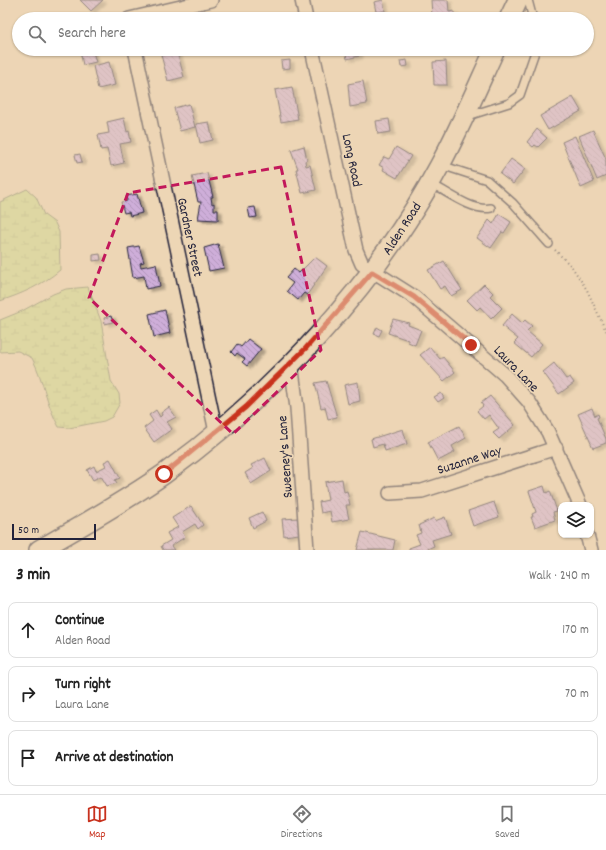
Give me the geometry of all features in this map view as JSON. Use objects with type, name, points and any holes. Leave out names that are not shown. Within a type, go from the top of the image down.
[{"type":"main road","points":[[512,12],[518,0]]},
{"type":"main road","name":"Alden Road","points":[[39,550],[104,513],[164,474],[246,407],[291,363],[372,272],[430,183],[440,165],[492,56]]},
{"type":"street","points":[[159,12],[211,0]]},
{"type":"street","points":[[302,0],[305,12]]},
{"type":"street","name":"Gardner Street","points":[[136,56],[216,432]]},
{"type":"street","name":"Long Road","points":[[314,56],[356,250],[362,264],[372,272]]},
{"type":"street","name":"Laura Lane","points":[[372,272],[414,297],[505,375],[529,402],[556,448],[579,502]]},
{"type":"street","name":"Sweeney's Lane","points":[[291,363],[297,408],[307,550]]},
{"type":"street","name":"Suzanne Way","points":[[390,492],[422,491],[556,448]]},
{"type":"street","points":[[589,538],[591,550]]},
{"type":"lane","points":[[528,0],[531,12]]},
{"type":"lane","points":[[464,117],[509,103],[520,95],[534,56]]},
{"type":"lane","points":[[440,165],[487,180],[513,203],[549,244]]},
{"type":"lane","points":[[430,183],[475,207],[483,210],[491,208]]},
{"type":"path","points":[[549,244],[572,267],[587,290],[606,331]]},
{"type":"highlighted area","points":[[281,167],[321,350],[233,434],[89,298],[128,193]]},
{"type":"green space","points":[[27,189],[36,197],[44,215],[55,223],[59,232],[60,270],[32,288],[0,301],[0,202]]},
{"type":"green space","points":[[88,287],[101,321],[111,381],[119,394],[120,403],[112,417],[104,421],[69,428],[59,427],[51,410],[32,358],[18,351],[0,352],[0,320],[22,311],[53,294],[66,289]]},
{"type":"building","points":[[80,0],[103,0],[91,11]]},
{"type":"building","points":[[383,0],[385,11],[376,12],[374,2]]},
{"type":"building","points":[[431,0],[448,0],[449,12],[432,12]]},
{"type":"building","points":[[81,56],[94,56],[96,62],[83,65]]},
{"type":"building","points":[[161,56],[178,56],[184,77],[168,81]]},
{"type":"building","points":[[346,56],[359,56],[347,59]]},
{"type":"building","points":[[290,60],[290,68],[282,69],[281,61]]},
{"type":"building","points":[[407,60],[408,66],[401,67],[400,61]]},
{"type":"building","points":[[446,61],[447,85],[434,85],[433,62]]},
{"type":"building","points":[[109,62],[115,85],[98,89],[93,66]]},
{"type":"building","points":[[363,81],[367,104],[350,107],[348,84]]},
{"type":"building","points":[[292,87],[298,119],[281,122],[275,90]]},
{"type":"building","points":[[573,97],[581,111],[548,130],[540,116]]},
{"type":"building","points":[[189,104],[195,127],[180,131],[174,108]]},
{"type":"building","points":[[124,118],[131,142],[120,144],[124,163],[111,166],[107,149],[101,150],[98,135],[109,133],[107,122]]},
{"type":"building","points":[[389,119],[391,132],[378,134],[376,121]]},
{"type":"building","points":[[209,122],[213,140],[200,143],[196,124]]},
{"type":"building","points":[[537,129],[547,138],[538,147],[535,145],[533,147],[527,142]]},
{"type":"building","points":[[593,130],[606,159],[606,176],[597,180],[579,136]]},
{"type":"building","points":[[575,136],[594,182],[581,188],[562,142]]},
{"type":"building","points":[[304,146],[307,160],[305,161],[306,166],[310,165],[316,190],[302,193],[296,169],[298,169],[291,150]]},
{"type":"building","points":[[396,147],[411,156],[397,178],[383,170],[384,168],[379,165],[384,157],[389,159]]},
{"type":"building","points":[[80,154],[82,162],[77,163],[75,155]]},
{"type":"building","points":[[511,159],[525,169],[513,184],[500,174]]},
{"type":"building","points":[[207,173],[213,197],[211,197],[212,204],[214,203],[214,210],[218,210],[218,220],[198,219],[201,202],[198,202],[192,176]]},
{"type":"building","points":[[137,194],[142,213],[130,216],[129,212],[124,213],[121,202],[127,201],[126,196]]},
{"type":"building","points":[[255,207],[257,217],[250,218],[248,208]]},
{"type":"building","points":[[499,214],[511,222],[491,248],[477,238],[489,220],[493,224]]},
{"type":"building","points":[[218,244],[224,268],[209,271],[204,248]]},
{"type":"building","points":[[139,246],[144,262],[140,263],[141,267],[156,264],[160,286],[146,289],[144,276],[133,278],[128,248]]},
{"type":"building","points":[[100,254],[101,260],[93,261],[93,255]]},
{"type":"building","points":[[315,257],[327,266],[307,295],[304,293],[298,300],[287,291],[293,283],[286,278],[294,269],[299,273]]},
{"type":"building","points":[[444,261],[462,290],[451,296],[445,286],[440,289],[428,270]]},
{"type":"building","points":[[484,284],[493,293],[490,296],[502,308],[491,319],[480,307],[477,310],[467,300]]},
{"type":"building","points":[[165,310],[170,333],[154,337],[149,314]]},
{"type":"building","points":[[512,314],[522,323],[525,320],[532,326],[527,331],[542,344],[531,357],[514,343],[518,339],[502,326]]},
{"type":"building","points":[[111,316],[113,322],[105,324],[104,318]]},
{"type":"building","points":[[393,319],[409,323],[408,325],[421,330],[415,345],[408,342],[408,340],[388,333]]},
{"type":"building","points":[[377,327],[382,330],[379,336],[374,334]]},
{"type":"building","points":[[248,339],[261,349],[247,366],[242,362],[245,359],[237,353],[235,356],[231,352],[237,344],[241,347]]},
{"type":"building","points":[[430,347],[440,359],[443,357],[455,372],[444,381],[420,355]]},
{"type":"building","points":[[554,363],[566,379],[570,377],[574,383],[559,394],[543,372]]},
{"type":"building","points":[[326,381],[337,417],[328,419],[325,407],[321,408],[315,383]]},
{"type":"building","points":[[358,382],[360,401],[348,404],[344,385]]},
{"type":"building","points":[[441,393],[444,398],[438,402],[434,397]]},
{"type":"building","points":[[490,396],[515,425],[499,439],[493,433],[499,429],[489,415],[484,419],[477,411],[483,406],[481,403]]},
{"type":"building","points":[[169,407],[176,417],[167,422],[172,429],[154,442],[144,428],[153,421],[149,415],[156,410],[160,417],[162,415],[161,413]]},
{"type":"building","points":[[592,408],[595,416],[598,414],[599,417],[597,418],[606,439],[606,443],[593,448],[578,414]]},
{"type":"building","points":[[459,426],[466,438],[452,446],[455,452],[438,461],[428,442]]},
{"type":"building","points":[[403,429],[407,444],[385,451],[383,444],[373,447],[371,439]]},
{"type":"building","points":[[265,458],[271,471],[251,484],[245,473],[253,468],[251,465]]},
{"type":"building","points":[[110,459],[120,478],[115,480],[117,483],[107,486],[101,476],[93,480],[87,470],[94,466],[96,471],[106,466],[104,462]]},
{"type":"building","points":[[342,479],[344,492],[347,491],[350,505],[346,505],[349,519],[332,522],[330,511],[321,513],[319,502],[328,500],[325,482]]},
{"type":"building","points":[[544,486],[546,493],[550,491],[557,511],[553,512],[555,520],[535,527],[531,517],[533,517],[532,514],[536,512],[529,491]]},
{"type":"building","points":[[494,502],[499,517],[473,526],[468,511]]},
{"type":"building","points":[[191,506],[203,525],[198,529],[195,524],[182,532],[185,537],[171,546],[174,550],[163,550],[161,546],[171,540],[167,533],[178,527],[172,518]]},
{"type":"building","points":[[262,512],[266,521],[253,528],[249,518]]},
{"type":"building","points":[[445,517],[451,534],[432,540],[434,546],[425,550],[409,550],[409,548],[420,544],[416,535],[421,533],[419,525],[434,518],[435,521]]},
{"type":"building","points":[[298,518],[299,534],[284,536],[282,519]]},
{"type":"building","points":[[362,532],[395,540],[393,550],[357,550]]},
{"type":"route","points":[[164,474],[246,407],[306,348],[372,272],[414,297],[471,345]]}]
